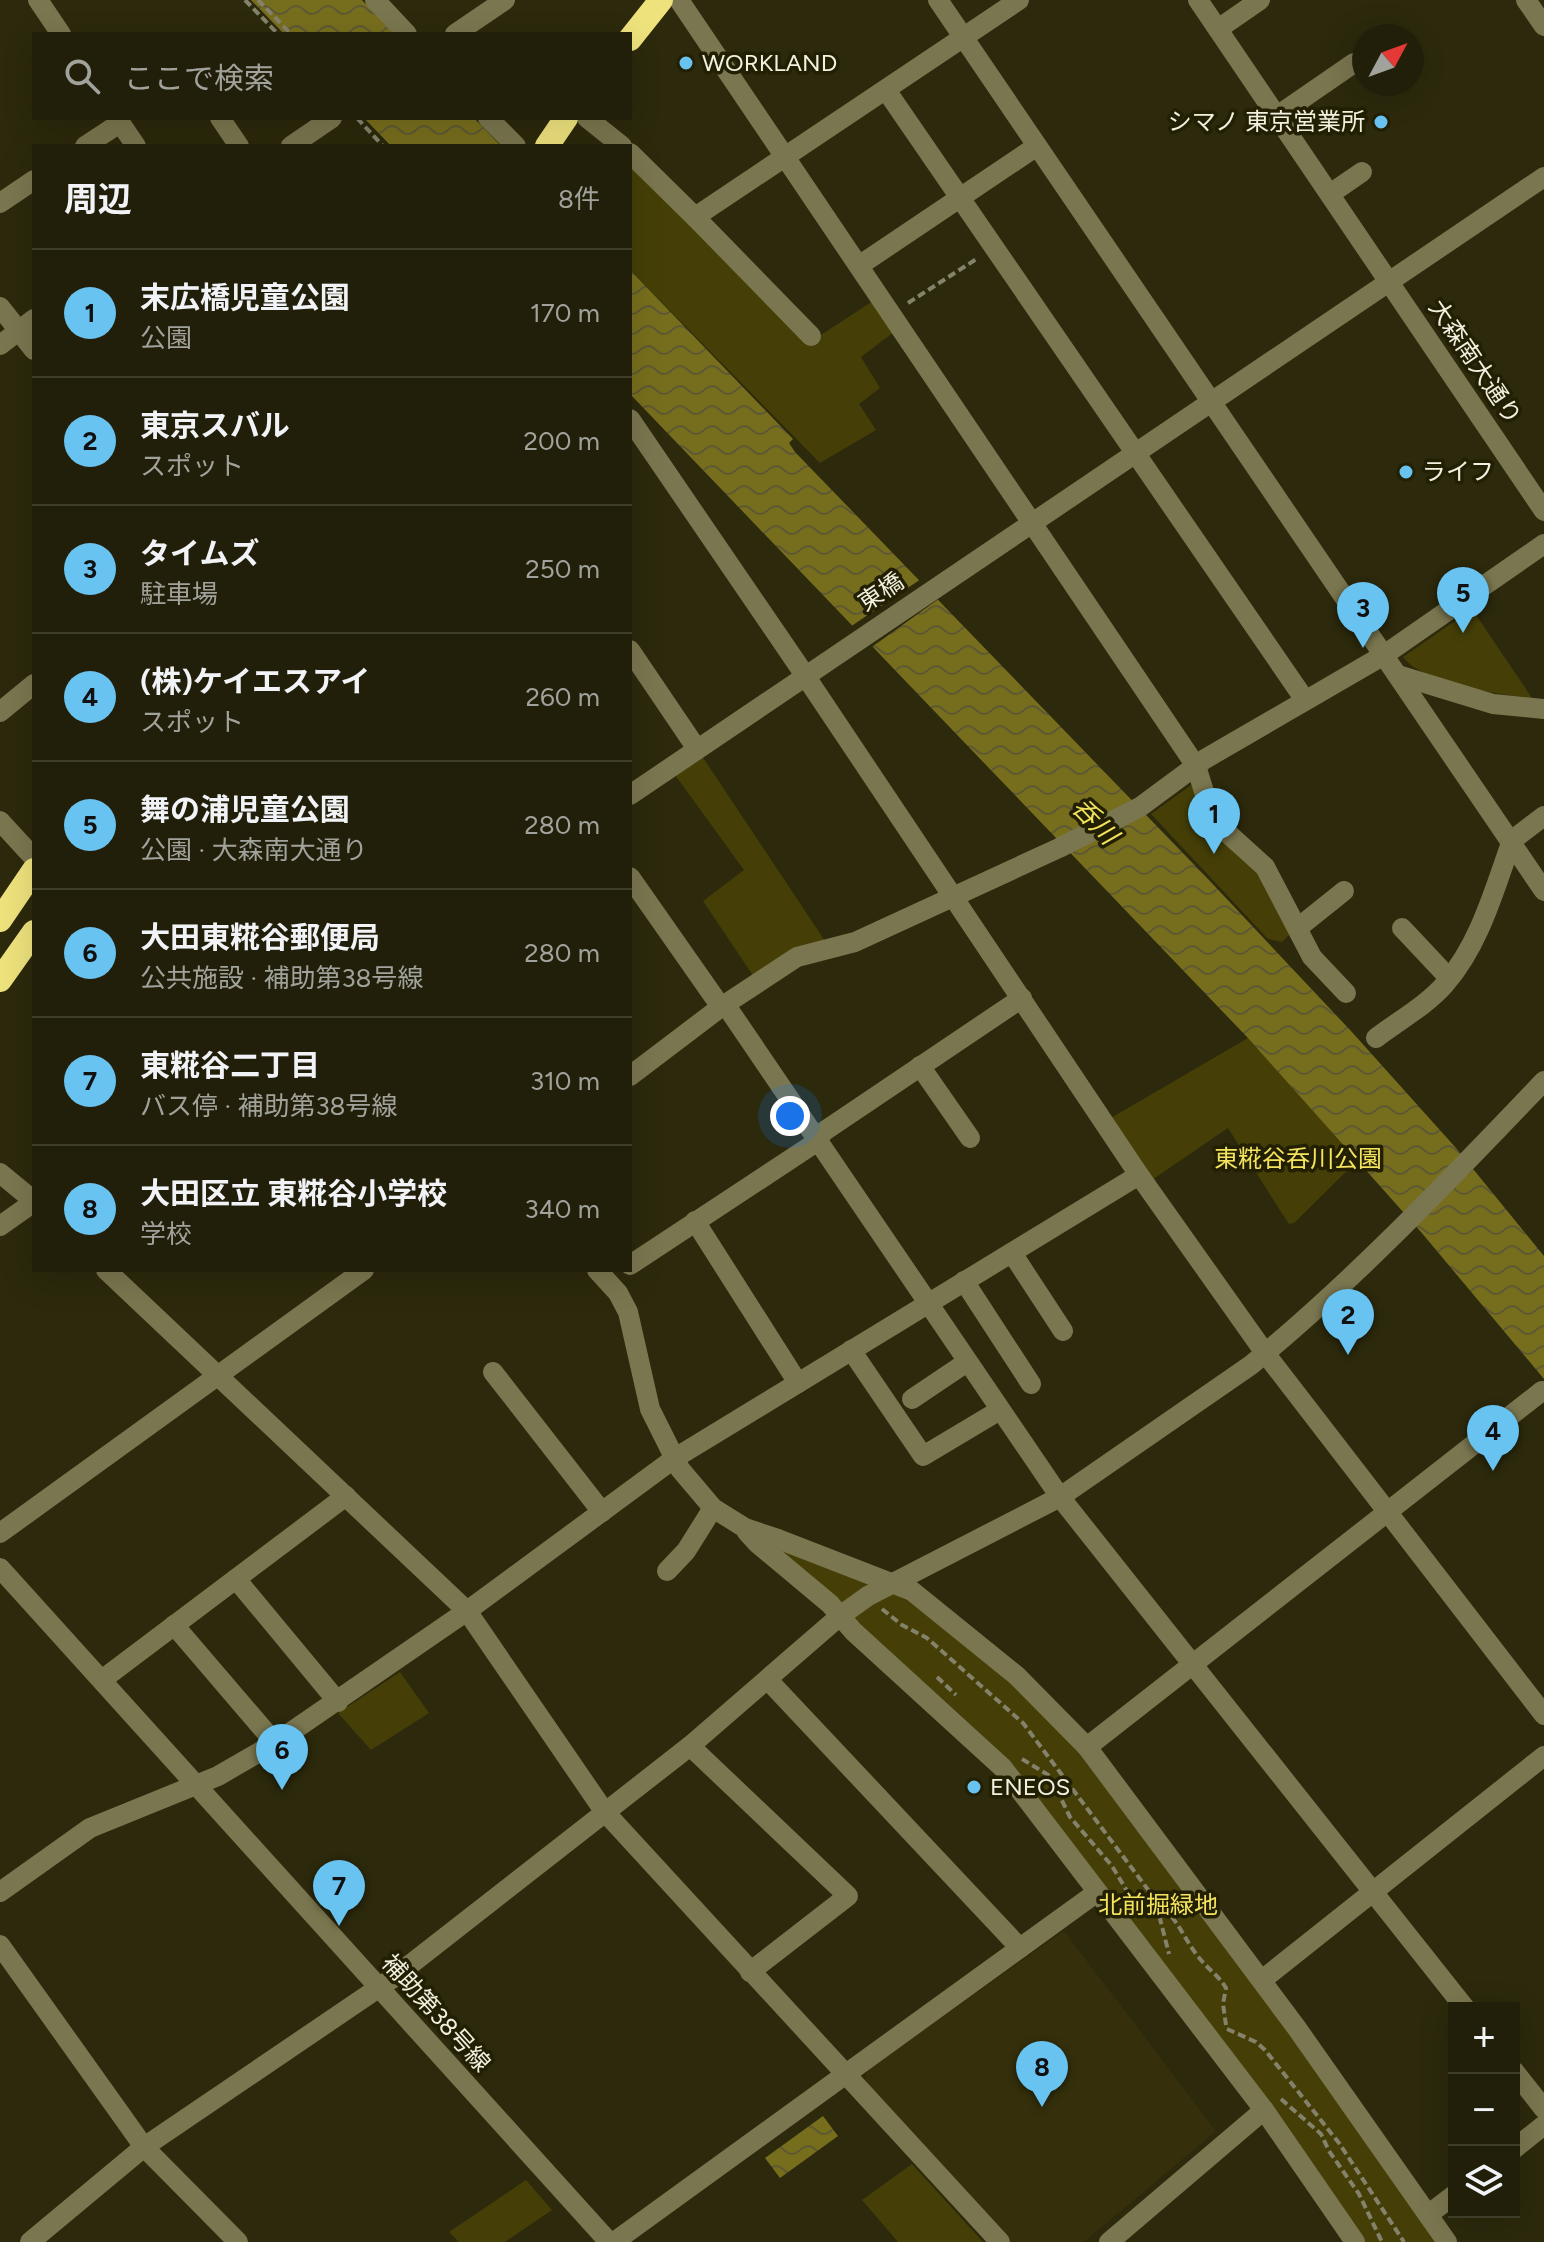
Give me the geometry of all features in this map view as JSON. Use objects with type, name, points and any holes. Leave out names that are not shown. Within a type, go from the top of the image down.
[{"type":"highway","points":[[632,36],[661,0]]},
{"type":"highway","points":[[548,144],[565,120]]},
{"type":"highway","points":[[0,920],[32,873]]},
{"type":"highway","points":[[0,980],[32,935]]},
{"type":"street","points":[[38,0],[60,32]]},
{"type":"street","points":[[375,0],[405,32]]},
{"type":"street","points":[[679,0],[1196,766],[1213,820],[1265,867],[1312,957],[1346,993]]},
{"type":"street","points":[[938,0],[1398,675],[1483,811],[1511,843],[1544,891]]},
{"type":"street","points":[[695,217],[1019,0]]},
{"type":"street","name":"大森南大通り","points":[[1198,0],[1544,511]]},
{"type":"street","points":[[1218,29],[1260,0]]},
{"type":"street","points":[[1526,0],[1544,26]]},
{"type":"street","points":[[458,32],[499,2]]},
{"type":"street","points":[[1277,116],[1352,64]]},
{"type":"street","points":[[886,90],[1305,700]]},
{"type":"street","points":[[88,144],[118,120],[135,144]]},
{"type":"street","points":[[221,120],[238,144]]},
{"type":"street","points":[[294,144],[329,120]]},
{"type":"street","points":[[490,120],[514,144]]},
{"type":"street","points":[[590,120],[620,144]]},
{"type":"street","points":[[860,265],[1037,146]]},
{"type":"street","points":[[632,155],[811,336]]},
{"type":"street","points":[[1330,194],[1362,172]]},
{"type":"street","name":"東橋","points":[[632,794],[1544,177]]},
{"type":"street","points":[[0,203],[32,181]]},
{"type":"street","points":[[0,307],[26,324],[32,344]]},
{"type":"street","points":[[0,345],[26,324]]},
{"type":"street","points":[[632,422],[1139,1175],[1265,1353],[1544,1715]]},
{"type":"street","points":[[632,1074],[723,1006],[797,957],[855,942],[1140,807],[1196,766],[1384,655],[1544,544]]},
{"type":"street","points":[[632,653],[697,749]]},
{"type":"street","points":[[1398,675],[1478,701],[1544,709]]},
{"type":"street","points":[[0,712],[32,686]]},
{"type":"street","points":[[1376,1038],[1443,987],[1478,931],[1511,843],[1544,816]]},
{"type":"street","points":[[0,821],[32,856]]},
{"type":"street","points":[[632,880],[818,1141],[1060,1497],[1460,2002]]},
{"type":"street","points":[[1299,927],[1344,891]]},
{"type":"street","points":[[1402,928],[1449,978]]},
{"type":"street","points":[[632,1264],[818,1141],[823,1132],[1022,998]]},
{"type":"street","points":[[920,1066],[970,1138]]},
{"type":"street","points":[[30,2242],[144,2147],[379,1988],[690,1746],[840,1616],[868,1596],[1060,1497],[1265,1353],[1408,1220],[1544,1081]]},
{"type":"street","points":[[0,1173],[32,1200]]},
{"type":"street","points":[[0,1892],[90,1828],[218,1776],[275,1743],[467,1611],[675,1458],[1139,1175]]},
{"type":"street","points":[[0,1226],[32,1203]]},
{"type":"street","points":[[695,1221],[798,1383]]},
{"type":"street","points":[[1012,1253],[1063,1331]]},
{"type":"street","points":[[108,1272],[467,1611],[604,1811],[1000,2242]]},
{"type":"street","points":[[0,1533],[361,1272]]},
{"type":"street","points":[[609,1273],[628,1312],[650,1409],[675,1458],[713,1508],[745,1528],[912,1591],[1017,1676],[1087,1747],[1262,1980],[1447,2242]]},
{"type":"street","points":[[964,1281],[1031,1384]]},
{"type":"street","points":[[851,1350],[923,1456],[1000,1410]]},
{"type":"street","points":[[912,1399],[967,1362]]},
{"type":"street","points":[[493,1372],[602,1512]]},
{"type":"street","points":[[1087,1747],[1542,1391]]},
{"type":"street","points":[[103,1679],[346,1496]]},
{"type":"street","points":[[667,1571],[686,1551],[713,1508]]},
{"type":"street","points":[[745,1528],[757,1543],[830,1604],[1003,1768],[1096,1893],[1269,2102],[1355,2242]]},
{"type":"street","name":"補助第38号線","points":[[0,1568],[612,2242]]},
{"type":"street","points":[[236,1579],[338,1702]]},
{"type":"street","points":[[174,1625],[275,1743]]},
{"type":"street","points":[[768,1680],[1020,1948]]},
{"type":"street","points":[[690,1746],[848,1896],[750,1972]]},
{"type":"street","points":[[1262,1980],[1544,1756]]},
{"type":"street","points":[[612,2242],[1096,1893]]},
{"type":"street","points":[[0,1945],[144,2147],[238,2242]]},
{"type":"street","points":[[1516,2074],[1544,2109]]},
{"type":"street","points":[[1109,2242],[1269,2102]]},
{"type":"street","points":[[1518,2146],[1544,2125]]},
{"type":"street","points":[[1429,2214],[1448,2200]]},
{"type":"path","points":[[245,0],[276,32]]},
{"type":"path","points":[[258,0],[289,32]]},
{"type":"path","points":[[359,120],[381,144]]},
{"type":"path","points":[[893,313],[995,247]]},
{"type":"path","points":[[868,1596],[902,1625],[927,1638],[1023,1723],[1155,1903],[1172,1964]]},
{"type":"path","points":[[937,1677],[958,1698]]},
{"type":"path","points":[[1013,1754],[1050,1776],[1070,1817],[1112,1866],[1133,1901],[1143,1899],[1163,1906],[1199,1959],[1221,1978],[1226,1988],[1225,2024],[1240,2045]]},
{"type":"path","points":[[1217,2023],[1256,2042],[1265,2050],[1339,2143],[1404,2242]]},
{"type":"path","points":[[1269,2102],[1321,2134],[1359,2194],[1382,2242]]},
{"type":"shaded area","points":[[1064,1931],[1216,2131],[1084,2242],[1011,2242],[864,2082],[867,2070]]},
{"type":"green space","points":[[632,166],[807,344],[873,301],[894,332],[861,357],[880,388],[859,404],[876,430],[820,463],[632,272]]},
{"type":"green space","points":[[1472,609],[1532,698],[1482,691],[1444,681],[1413,666],[1403,657]]},
{"type":"green space","points":[[702,756],[825,941],[754,977],[703,901],[744,870],[675,775]]},
{"type":"green space","points":[[1194,783],[1259,874],[1291,933],[1282,942],[1268,939],[1151,814]]},
{"type":"green space","name":"東糀谷呑川公園","points":[[1248,1038],[1358,1160],[1294,1223],[1289,1224],[1228,1128],[1146,1184],[1104,1122]]},
{"type":"green space","name":"北前掘緑地","points":[[762,1543],[893,1588],[1013,1679],[1083,1749],[1441,2242],[1364,2242],[1010,1761]]},
{"type":"green space","points":[[400,1672],[429,1713],[371,1750],[338,1713]]},
{"type":"green space","points":[[912,2164],[983,2242],[898,2242],[862,2200]]},
{"type":"green space","points":[[526,2180],[552,2210],[505,2242],[459,2242],[449,2232]]},
{"type":"water","points":[[251,0],[362,0],[392,32],[282,32]]},
{"type":"water","points":[[366,120],[476,120],[499,144],[389,144]]},
{"type":"water","name":"呑川","points":[[632,272],[793,439],[789,443],[795,452],[1208,879],[1456,1148],[1544,1256],[1544,1379],[1421,1232],[1248,1038],[632,396]]},
{"type":"water","points":[[823,2116],[838,2136],[780,2178],[765,2158]]},
{"type":"pier","points":[[921,579],[940,598],[869,649],[850,627]]},
{"type":"place","name":"WORKLAND","points":[[686,63]]},
{"type":"place","name":"シマノ 東京営業所","points":[[1381,122]]},
{"type":"place","name":"ライフ","points":[[1406,472]]},
{"type":"place","name":"舞の浦児童公園","points":[[1463,633]]},
{"type":"place","name":"タイムズ","points":[[1363,648]]},
{"type":"place","name":"末広橋児童公園","points":[[1214,854]]},
{"type":"place","name":"東京スバル","points":[[1348,1355]]},
{"type":"place","name":"(株)ケイエスアイ","points":[[1493,1471]]},
{"type":"place","name":"ENEOS","points":[[974,1787]]},
{"type":"place","name":"大田東糀谷郵便局","points":[[282,1790]]},
{"type":"place","name":"東糀谷二丁目","points":[[339,1926]]},
{"type":"place","name":"大田区立 東糀谷小学校","points":[[1042,2107]]}]
